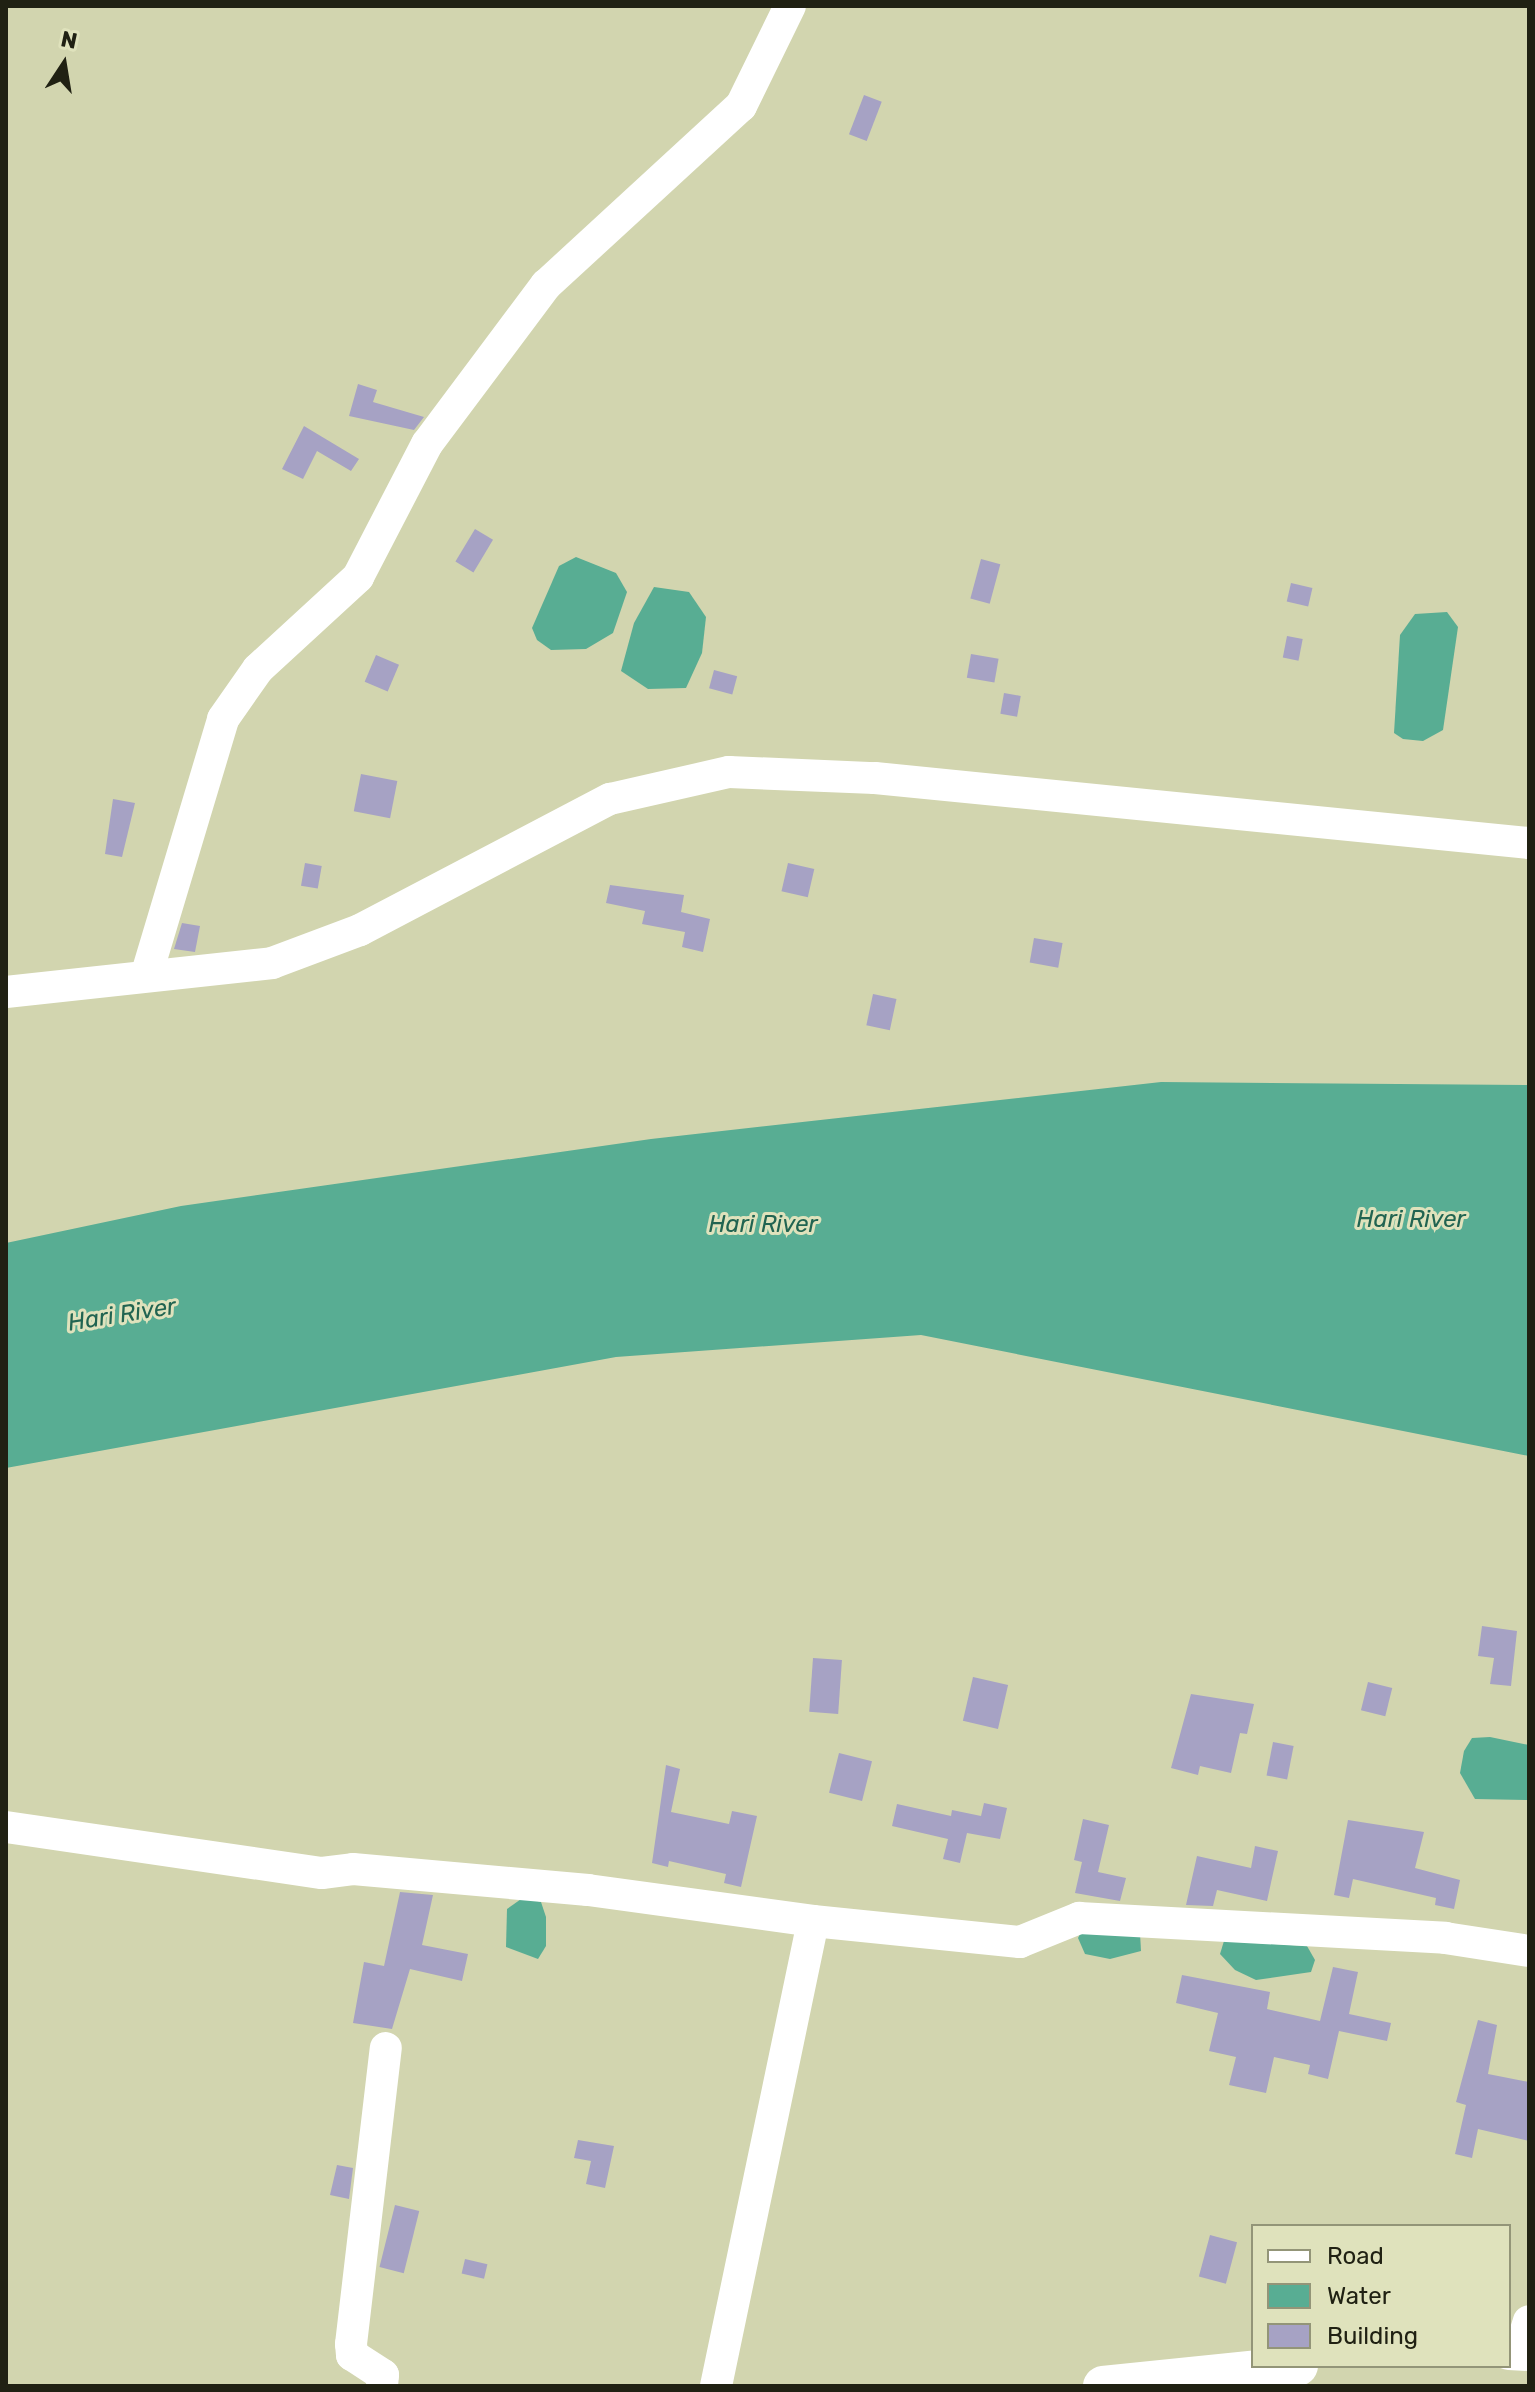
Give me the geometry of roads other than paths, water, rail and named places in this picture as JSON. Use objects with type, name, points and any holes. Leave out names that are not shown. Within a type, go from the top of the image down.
[{"type":"main road","points":[[1103,2386],[1278,2368]]},
{"type":"street","points":[[147,973],[223,719],[258,669],[358,577],[427,444],[546,285],[741,106],[790,6]]},
{"type":"street","points":[[6,992],[147,973],[272,963],[360,930],[610,799],[729,772],[875,778],[1529,843]]},
{"type":"street","points":[[6,1827],[322,1873],[353,1869],[588,1890],[813,1921],[1020,1942],[1079,1918],[1246,1924],[1445,1938],[1529,1951]]},
{"type":"street","points":[[716,2386],[813,1921]]},
{"type":"street","points":[[382,2386],[383,2375],[352,2355],[351,2344],[386,2048]]},
{"type":"water","points":[[576,557],[616,573],[627,592],[613,633],[586,649],[551,650],[537,640],[532,628],[559,566]]},
{"type":"water","points":[[654,587],[689,592],[706,617],[702,653],[686,688],[648,689],[621,671],[634,623]]},
{"type":"water","points":[[1447,612],[1458,627],[1443,730],[1423,741],[1403,739],[1394,733],[1400,635],[1415,614]]},
{"type":"water","name":"Hari River","points":[[1161,1082],[1529,1085],[1529,1456],[921,1335],[616,1357],[6,1468],[6,1243],[181,1206],[651,1139]]},
{"type":"water","points":[[1490,1737],[1529,1745],[1529,1800],[1475,1799],[1460,1773],[1464,1751],[1472,1738]]},
{"type":"water","points":[[524,1897],[541,1902],[546,1917],[546,1946],[538,1959],[506,1947],[507,1909]]},
{"type":"water","points":[[1082,1930],[1140,1933],[1141,1951],[1110,1959],[1085,1954],[1078,1938]]},
{"type":"water","points":[[1224,1941],[1307,1946],[1315,1960],[1311,1972],[1256,1980],[1235,1970],[1220,1954]]}]
